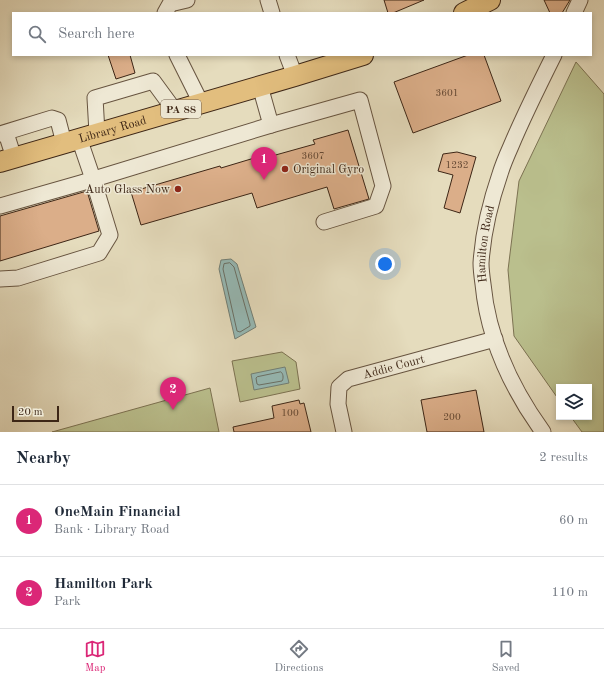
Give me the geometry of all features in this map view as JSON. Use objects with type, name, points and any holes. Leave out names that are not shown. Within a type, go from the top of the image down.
[{"type":"main road","points":[[466,12],[490,0]]},
{"type":"main road","name":"Library Road","points":[[7,160],[360,56]]},
{"type":"street","points":[[166,12],[170,4],[188,0]]},
{"type":"street","points":[[268,0],[272,12]]},
{"type":"street","points":[[574,12],[580,0]]},
{"type":"street","points":[[177,56],[201,103]]},
{"type":"street","points":[[288,56],[295,76]]},
{"type":"street","name":"Hamilton Road","points":[[543,432],[531,416],[518,394],[502,361],[494,339],[488,314],[481,265],[483,239],[488,213],[500,172],[554,56]]},
{"type":"street","points":[[80,138],[95,98],[153,81],[175,111]]},
{"type":"street","points":[[260,86],[271,125]]},
{"type":"street","points":[[0,206],[360,100],[383,186],[376,206],[324,222]]},
{"type":"street","points":[[0,279],[18,278],[99,253],[110,235],[80,138],[58,120],[52,118],[3,134],[7,160]]},
{"type":"street","name":"Addie Court","points":[[344,432],[338,404],[339,387],[348,379],[494,339]]},
{"type":"green space","points":[[576,62],[604,94],[604,432],[582,432],[573,420],[592,420],[592,384],[556,384],[556,396],[514,336],[508,270],[519,181]]},
{"type":"green space","points":[[282,352],[296,362],[300,389],[240,402],[232,361]]},
{"type":"green space","points":[[210,388],[219,432],[52,432]]},
{"type":"water","points":[[231,259],[237,264],[256,327],[235,339],[219,269],[221,260]]},
{"type":"water","points":[[285,367],[289,383],[254,390],[251,374]]},
{"type":"building","points":[[384,0],[424,0],[395,12],[388,12]]},
{"type":"building","points":[[544,0],[570,0],[563,12],[550,12]]},
{"type":"building","points":[[108,56],[130,56],[135,73],[116,79]]},
{"type":"building","points":[[465,56],[484,56],[501,101],[413,133],[394,82]]},
{"type":"building","points":[[348,130],[369,199],[334,209],[327,187],[257,208],[252,193],[141,225],[131,192],[220,166],[221,168],[271,153],[272,156],[315,144],[313,140]]},
{"type":"building","points":[[457,152],[476,157],[460,213],[444,208],[453,175],[438,171],[443,154]]},
{"type":"building","points":[[87,191],[99,231],[0,261],[0,216]]},
{"type":"building","points":[[476,390],[484,432],[427,432],[421,400]]},
{"type":"building","points":[[299,400],[300,404],[304,403],[311,432],[234,432],[233,427],[274,418],[272,406]]},
{"type":"place","name":"Original Gyro","points":[[285,169]]},
{"type":"place","name":"OneMain Financial","points":[[264,180]]},
{"type":"place","name":"Auto Glass Now","points":[[178,189]]},
{"type":"place","name":"Hamilton Park","points":[[173,410]]}]
